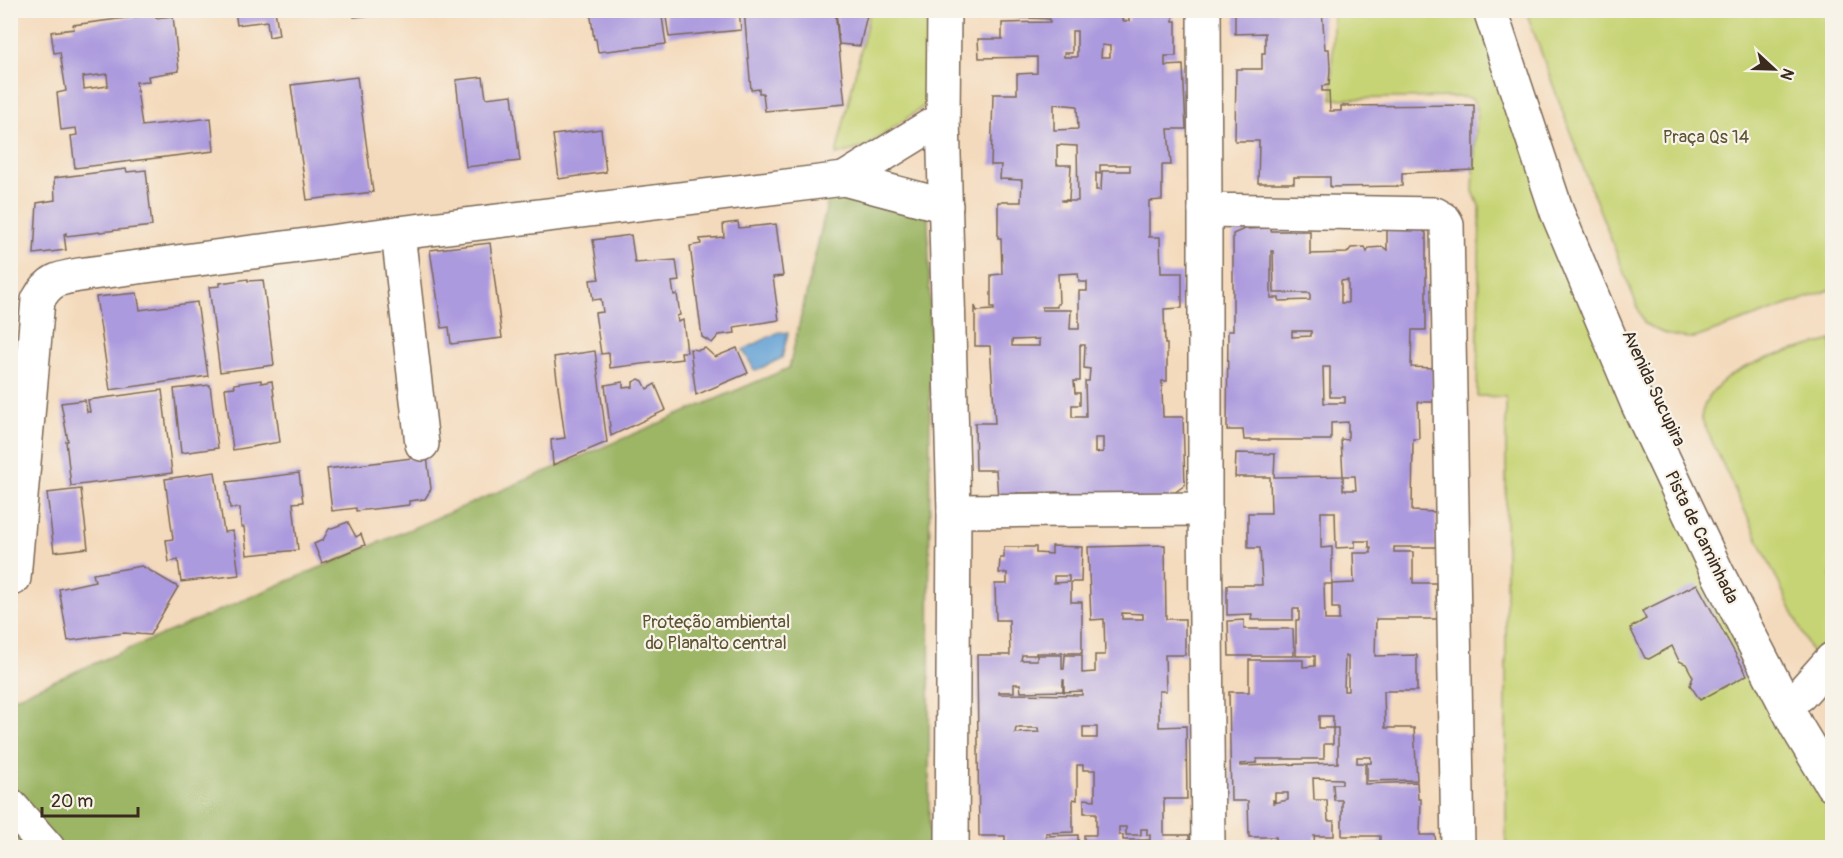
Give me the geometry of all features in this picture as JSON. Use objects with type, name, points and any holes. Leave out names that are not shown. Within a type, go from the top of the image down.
[{"type":"street","points":[[944,10],[943,118],[954,512],[952,848]]},
{"type":"street","points":[[1204,10],[1204,509],[1208,848]]},
{"type":"street","name":"Pista de Caminhada","points":[[1490,10],[1557,212],[1638,405],[1717,572],[1797,727],[1833,785]]},
{"type":"street","name":"Avenida Sucupira","points":[[1509,10],[1543,118],[1612,299],[1761,621],[1833,752]]},
{"type":"street","points":[[844,179],[943,118]]},
{"type":"street","points":[[14,578],[38,300],[52,281],[85,274],[398,233],[844,179],[946,207]]},
{"type":"street","points":[[1205,210],[1436,214],[1444,219],[1446,224],[1458,848]]},
{"type":"street","points":[[398,233],[422,444]]},
{"type":"street","points":[[954,512],[1204,509]]},
{"type":"street","points":[[1800,695],[1833,659]]},
{"type":"street","points":[[10,805],[48,848]]},
{"type":"green space","points":[[870,11],[927,11],[930,102],[865,147],[836,155]]},
{"type":"green space","points":[[1333,11],[1499,11],[1612,326],[1832,782],[1832,847],[1506,847],[1506,397],[1477,396],[1480,208],[1473,191],[1477,107],[1472,99],[1463,97],[1332,99]]},
{"type":"green space","name":"Praça Qs 14","points":[[1526,11],[1832,11],[1832,289],[1695,338],[1668,335],[1644,323],[1588,181]]},
{"type":"green space","name":"Proteção ambiental do Planalto central","points":[[829,196],[928,211],[930,321],[929,847],[11,848],[11,699],[789,368]]},
{"type":"green space","points":[[1832,340],[1832,638],[1815,660],[1701,418],[1707,400],[1719,385],[1734,373],[1774,356]]},
{"type":"water","points":[[779,332],[788,333],[782,358],[755,371],[743,350]]},
{"type":"building","points":[[235,10],[275,10],[279,35],[269,37],[267,21],[237,25]]},
{"type":"building","points":[[353,10],[404,10],[404,12],[354,17]]},
{"type":"building","points":[[590,10],[661,10],[666,44],[598,52]]},
{"type":"building","points":[[665,10],[739,10],[741,30],[669,37]]},
{"type":"building","points":[[744,10],[835,10],[845,104],[765,111],[763,93],[759,93],[759,89],[751,90]]},
{"type":"building","points":[[836,10],[868,10],[860,46],[839,44]]},
{"type":"building","points":[[978,10],[1123,10],[1122,21],[1129,21],[1129,10],[1173,10],[1173,21],[1176,21],[1176,56],[1165,56],[1165,66],[1183,65],[1186,129],[1168,129],[1171,165],[1162,165],[1162,200],[1149,201],[1149,237],[1160,237],[1161,273],[1182,273],[1182,308],[1164,309],[1167,381],[1162,381],[1162,391],[1163,417],[1183,417],[1185,485],[1166,499],[1058,499],[1058,492],[1017,493],[1017,498],[998,498],[996,470],[976,470],[975,423],[995,423],[990,346],[975,346],[975,306],[977,311],[994,310],[991,308],[991,275],[1002,274],[1001,238],[998,238],[998,202],[1021,202],[1022,180],[1000,179],[1001,165],[991,165],[993,94],[1017,94],[1017,74],[1037,73],[1037,57],[979,58],[978,39],[1002,39],[1002,23],[1050,22],[1050,19],[978,16]],"holes":[[[1072,31],[1077,31],[1077,57],[1064,57],[1064,53],[1072,53]],[[1102,45],[1110,46],[1110,57],[1101,57]],[[1054,104],[1077,106],[1078,129],[1054,130]],[[1057,145],[1077,146],[1078,201],[1062,201],[1069,200],[1071,165],[1057,165]],[[1100,165],[1130,165],[1130,171],[1102,171],[1101,190],[1096,190],[1096,173],[1100,174]],[[1078,273],[1079,282],[1087,282],[1087,291],[1079,291],[1079,329],[1070,329],[1071,310],[1042,310],[1042,307],[1057,307],[1059,304],[1058,274]],[[1039,339],[1039,346],[1012,346],[1012,340]],[[1080,345],[1085,345],[1084,368],[1090,369],[1089,381],[1085,381],[1086,417],[1072,417],[1072,405],[1080,405],[1080,393],[1075,393],[1074,381],[1080,381]],[[1095,438],[1103,438],[1103,452],[1095,453]]]},
{"type":"building","points":[[1235,10],[1322,10],[1325,49],[1329,49],[1330,69],[1329,85],[1322,86],[1322,91],[1329,91],[1330,111],[1341,111],[1341,106],[1474,105],[1474,170],[1402,173],[1402,186],[1330,187],[1330,177],[1294,177],[1294,183],[1258,183],[1259,141],[1235,141],[1236,69],[1262,69],[1265,33],[1235,34]]},
{"type":"building","points":[[156,14],[156,18],[173,16],[179,71],[148,76],[149,81],[136,82],[142,126],[211,118],[214,151],[75,168],[71,136],[77,135],[76,128],[61,130],[57,93],[66,91],[60,52],[54,53],[51,32],[74,29],[73,25]],"holes":[[[107,74],[108,86],[84,89],[83,77]]]},
{"type":"building","points":[[357,77],[373,192],[307,200],[291,85]]},
{"type":"building","points":[[483,77],[486,98],[512,95],[520,161],[466,167],[456,80]]},
{"type":"building","points":[[601,129],[606,172],[559,179],[553,135]]},
{"type":"building","points":[[126,169],[127,172],[146,170],[152,226],[66,236],[66,233],[64,234],[66,250],[34,254],[37,203],[55,200],[54,178]]},
{"type":"building","points":[[738,222],[739,228],[776,224],[783,276],[773,277],[779,320],[734,327],[735,333],[719,335],[712,343],[702,337],[690,246],[701,244],[700,239],[724,237],[723,224]]},
{"type":"building","points":[[1387,227],[1416,227],[1426,233],[1426,330],[1412,330],[1411,367],[1433,368],[1433,402],[1418,402],[1419,439],[1413,439],[1412,511],[1436,512],[1436,547],[1394,547],[1394,552],[1413,552],[1413,583],[1436,583],[1437,619],[1376,619],[1375,656],[1417,655],[1417,691],[1384,691],[1385,728],[1414,728],[1417,780],[1367,781],[1367,763],[1371,763],[1371,757],[1357,757],[1357,763],[1365,763],[1365,784],[1417,782],[1418,799],[1421,799],[1420,835],[1435,835],[1436,844],[1434,848],[1352,848],[1353,844],[1380,843],[1380,836],[1342,836],[1342,800],[1334,800],[1333,784],[1342,784],[1342,779],[1313,778],[1314,800],[1327,800],[1328,821],[1334,821],[1334,836],[1314,836],[1315,848],[1236,848],[1236,846],[1276,845],[1276,837],[1249,837],[1248,801],[1231,801],[1229,692],[1249,692],[1249,660],[1303,660],[1303,667],[1315,666],[1315,656],[1296,656],[1296,620],[1299,620],[1299,609],[1293,609],[1293,620],[1251,620],[1252,614],[1227,615],[1227,585],[1262,585],[1260,548],[1248,548],[1248,513],[1271,513],[1270,477],[1235,477],[1236,453],[1275,454],[1274,477],[1343,476],[1341,439],[1348,440],[1348,422],[1331,423],[1331,440],[1244,440],[1243,430],[1227,430],[1228,331],[1233,331],[1233,234],[1244,229],[1271,228],[1271,231],[1310,231],[1310,254],[1347,253],[1351,248],[1365,247],[1367,252],[1369,248],[1383,247],[1387,250]],"holes":[[[1271,251],[1273,251],[1274,293],[1310,293],[1310,300],[1279,301],[1279,298],[1271,298]],[[1348,280],[1348,303],[1341,303],[1341,281]],[[1292,331],[1311,331],[1311,336],[1292,337]],[[1323,367],[1330,367],[1330,397],[1345,397],[1345,403],[1324,403]],[[1343,476],[1355,476],[1356,490],[1343,490]],[[1321,512],[1335,512],[1336,548],[1355,547],[1355,541],[1369,541],[1371,553],[1353,553],[1354,583],[1332,584],[1332,547],[1321,548]],[[1324,584],[1332,584],[1332,608],[1339,608],[1339,620],[1325,620]],[[1345,656],[1348,656],[1348,691],[1344,691]],[[1319,716],[1333,716],[1333,728],[1319,728]],[[1333,728],[1338,728],[1338,763],[1240,766],[1240,764],[1257,763],[1257,759],[1324,759],[1324,744],[1333,744]],[[1275,793],[1288,793],[1288,800],[1273,803],[1273,800],[1275,801]]]},
{"type":"building","points":[[631,235],[635,263],[676,260],[679,281],[672,282],[674,295],[677,294],[680,315],[677,316],[678,322],[683,320],[687,352],[681,352],[682,359],[610,368],[609,353],[601,354],[595,313],[603,312],[601,299],[593,300],[590,280],[599,279],[593,240]]},
{"type":"building","points":[[490,243],[502,338],[451,344],[449,327],[442,328],[430,250]]},
{"type":"building","points":[[248,279],[248,281],[263,280],[274,365],[220,372],[209,287]]},
{"type":"building","points":[[137,293],[140,310],[197,302],[208,376],[110,390],[96,297]]},
{"type":"building","points":[[705,348],[715,357],[737,348],[748,373],[696,395],[690,349]]},
{"type":"building","points":[[595,351],[607,442],[553,465],[551,440],[565,438],[554,357]]},
{"type":"building","points":[[639,379],[643,381],[647,389],[655,384],[666,410],[611,436],[605,385],[623,382],[623,388],[633,387],[633,382]]},
{"type":"building","points":[[261,380],[261,383],[272,381],[280,442],[233,450],[225,388],[235,387],[234,384]]},
{"type":"building","points":[[210,385],[218,448],[181,453],[174,389]]},
{"type":"building","points":[[162,390],[172,473],[71,486],[66,441],[68,441],[61,403],[85,400],[87,412],[90,412],[88,400]]},
{"type":"building","points":[[427,456],[431,489],[425,499],[409,501],[409,505],[356,511],[356,508],[332,511],[327,469]]},
{"type":"building","points":[[215,472],[224,532],[233,531],[239,575],[181,582],[178,560],[169,562],[166,540],[173,539],[165,479]]},
{"type":"building","points":[[299,473],[303,502],[293,503],[298,550],[247,555],[244,527],[241,527],[240,508],[230,508],[227,482]]},
{"type":"building","points":[[81,489],[88,548],[54,552],[47,493]]},
{"type":"building","points":[[348,522],[356,537],[361,534],[365,545],[322,563],[314,544],[323,540],[329,529]]},
{"type":"building","points":[[1165,545],[1166,619],[1185,619],[1185,655],[1165,655],[1166,691],[1159,691],[1159,727],[1186,726],[1187,799],[1164,799],[1164,835],[1189,835],[1189,848],[1084,848],[1084,835],[1096,835],[1096,813],[1084,813],[1084,799],[1095,800],[1095,770],[1083,770],[1083,765],[1077,765],[1077,800],[1073,799],[1073,832],[1046,833],[1046,836],[1078,835],[1078,848],[1005,848],[1005,836],[979,836],[977,655],[1010,655],[1009,620],[996,620],[995,584],[1007,584],[1007,573],[999,573],[1000,558],[1004,558],[1004,547],[1036,547],[1036,553],[1052,554],[1052,546],[1082,547],[1081,582],[1071,582],[1071,602],[1082,602],[1082,653],[1036,653],[1036,655],[1022,655],[1021,660],[1037,660],[1037,655],[1062,655],[1062,669],[1064,669],[1065,655],[1082,655],[1082,673],[1095,672],[1095,655],[1105,655],[1104,619],[1091,620],[1088,547]],"holes":[[[1054,576],[1069,576],[1069,582],[1054,583]],[[1122,613],[1143,614],[1143,619],[1122,619]],[[1064,680],[1064,692],[1082,691],[1082,695],[999,694],[999,692],[1014,692],[1014,684],[1020,684],[1021,692],[1063,691]],[[1083,727],[1097,727],[1097,738],[1083,738]],[[1016,728],[1038,728],[1039,732],[1015,733]],[[1119,827],[1126,827],[1126,835],[1141,835],[1141,829],[1147,829],[1150,840],[1123,840],[1123,835],[1119,835]]]},
{"type":"building","points":[[142,566],[178,587],[150,635],[124,633],[68,641],[59,589],[95,581],[93,574]]},
{"type":"building","points":[[1697,584],[1747,675],[1700,700],[1690,685],[1693,677],[1686,664],[1679,661],[1672,646],[1649,659],[1645,658],[1630,628],[1646,619],[1642,611]]},
{"type":"building","points":[[1244,620],[1244,629],[1293,629],[1294,656],[1229,656],[1228,621]]}]
